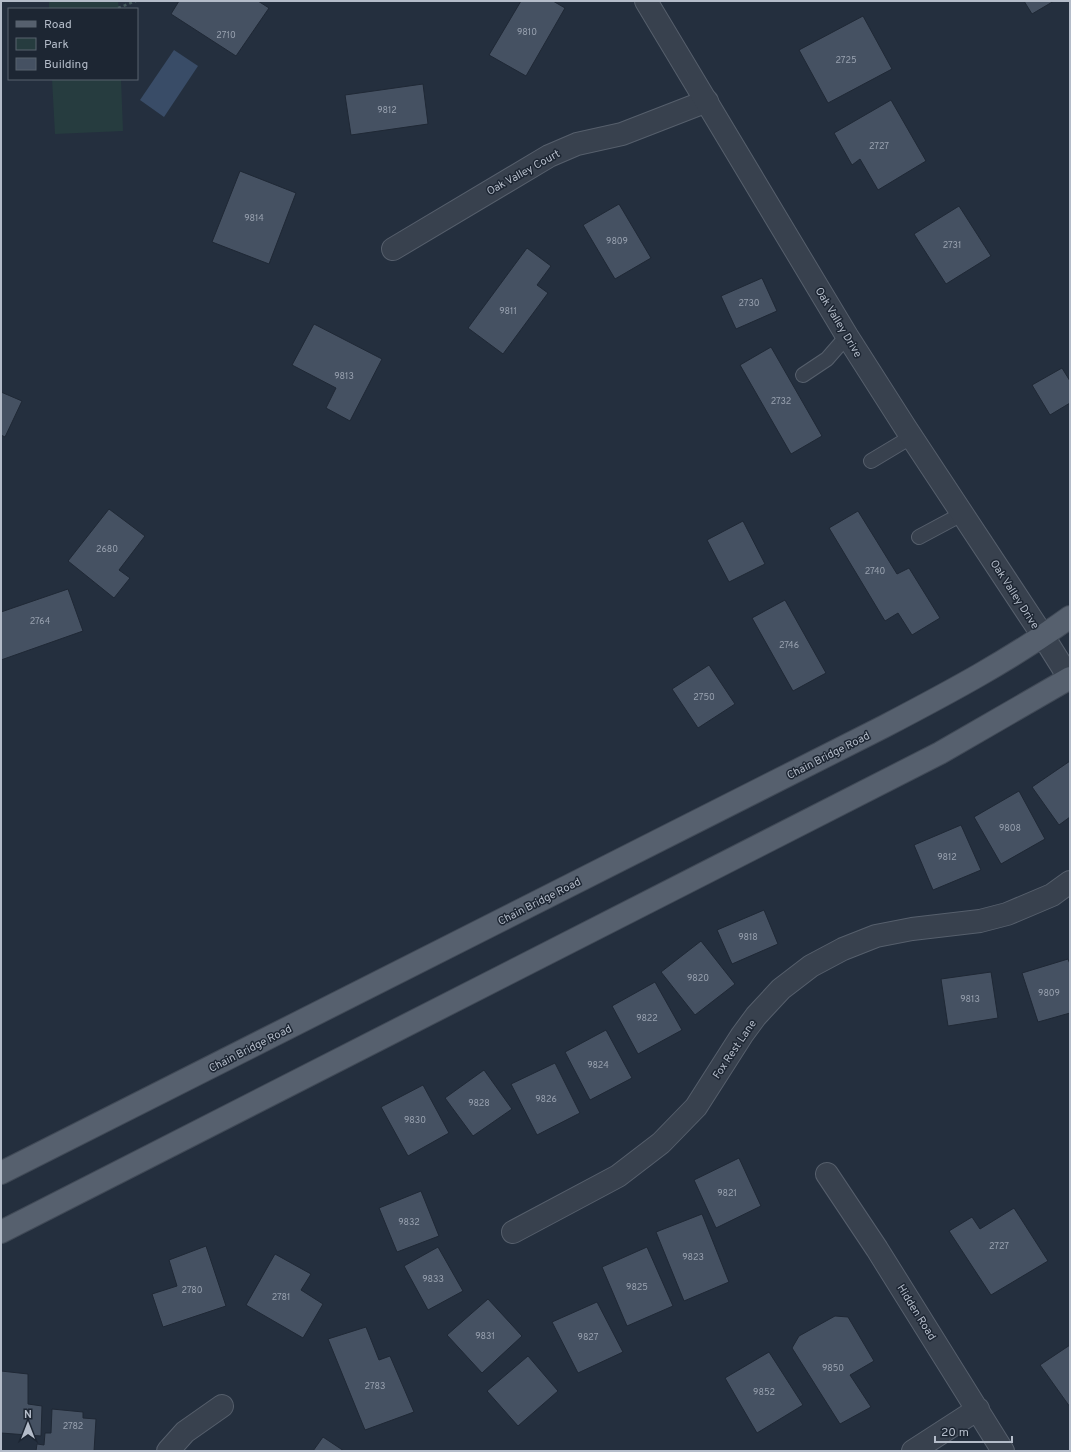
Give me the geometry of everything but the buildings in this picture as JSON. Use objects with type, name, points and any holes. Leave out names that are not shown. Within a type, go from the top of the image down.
[{"type":"main road","name":"Chain Bridge Road","points":[[1,1173],[885,726],[983,673],[1043,636],[1070,617]]},
{"type":"main road","points":[[1,1232],[940,753],[1070,679]]},
{"type":"street","name":"Oak Valley Drive","points":[[646,1],[847,336],[911,437],[1070,679]]},
{"type":"street","name":"Oak Valley Court","points":[[393,249],[549,156],[576,144],[622,134],[707,101]]},
{"type":"street","name":"Fox Rest Lane","points":[[513,1232],[618,1176],[662,1143],[696,1107],[742,1035],[756,1016],[782,989],[811,966],[843,949],[876,936],[912,929],[980,920],[1007,914],[1052,895],[1070,882]]},
{"type":"street","name":"Hidden Road","points":[[827,1174],[877,1249],[1003,1451]]},
{"type":"street","points":[[168,1451],[185,1432],[222,1406]]},
{"type":"street","points":[[913,1451],[978,1409]]},
{"type":"lane","points":[[803,375],[827,359],[847,336]]},
{"type":"lane","points":[[871,461],[911,437]]},
{"type":"lane","points":[[919,537],[962,514]]},
{"type":"path","points":[[118,8],[136,1]]},
{"type":"green space","points":[[49,1],[118,1],[119,8],[49,8]]},
{"type":"green space","points":[[52,80],[121,80],[123,131],[55,134]]},
{"type":"water","points":[[174,50],[198,66],[164,117],[140,100]]}]
